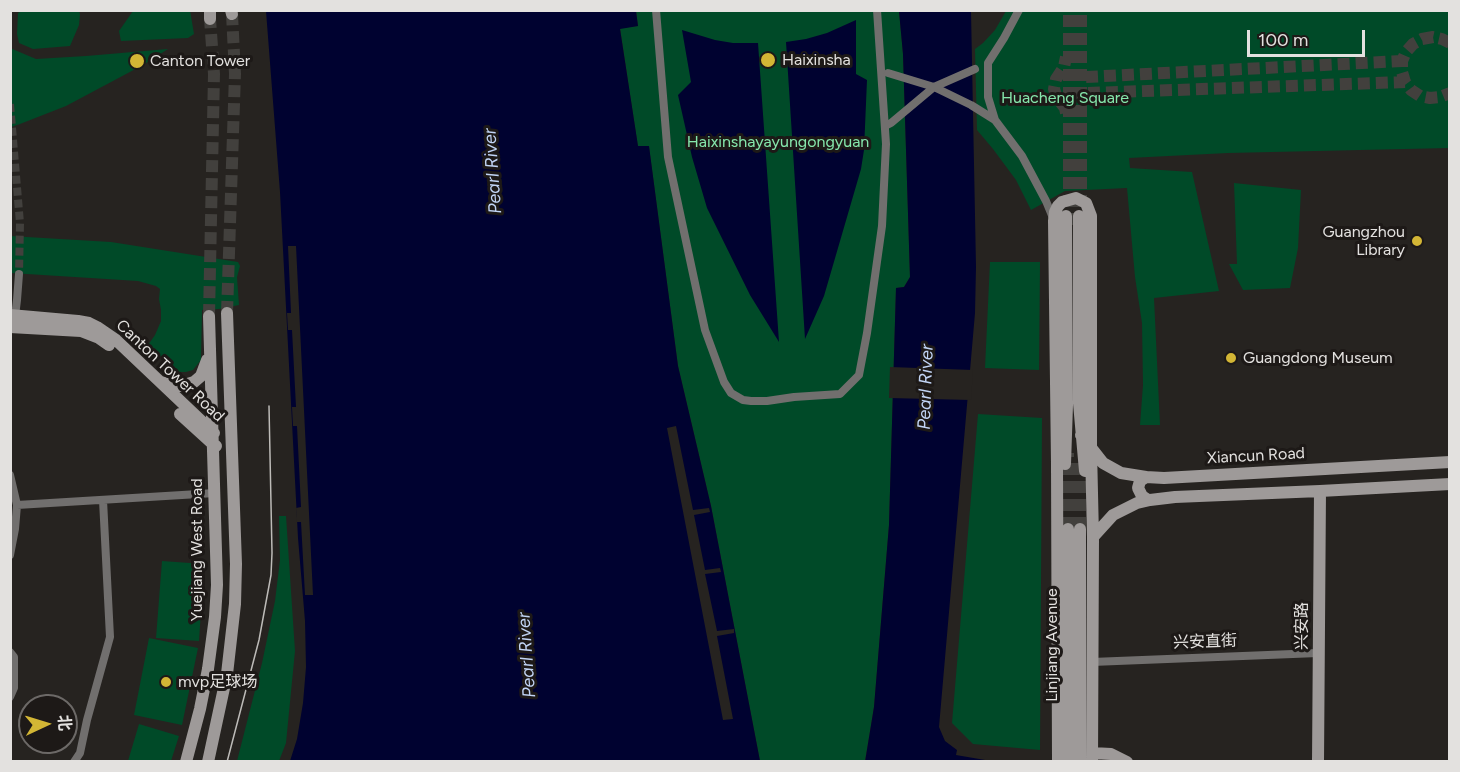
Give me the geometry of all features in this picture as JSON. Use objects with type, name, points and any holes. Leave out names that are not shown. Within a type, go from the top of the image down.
[{"type":"main road","points":[[1066,218],[1055,212],[1058,206],[1068,199],[1082,200],[1089,207],[1091,225],[1092,757],[1111,754],[1127,762]]},
{"type":"main road","points":[[1066,218],[1084,470],[1092,504]]},
{"type":"main road","points":[[1058,762],[1068,528],[1064,474],[1066,218]]},
{"type":"main road","points":[[208,762],[227,674],[236,604],[227,313]]},
{"type":"main road","name":"Yuejiang West Road","points":[[186,762],[204,688],[215,616],[217,585],[209,316]]},
{"type":"main road","name":"Canton Tower Road","points":[[12,320],[59,319],[89,323],[116,340],[231,451]]},
{"type":"main road","name":"Canton Tower Road","points":[[12,320],[81,331],[108,344],[213,444]]},
{"type":"main road","points":[[157,381],[174,386],[194,382],[201,376],[206,366],[209,351]]},
{"type":"main road","name":"Xiancun Road","points":[[1081,435],[1102,463],[1121,473],[1146,477],[1164,478],[1449,462]]},
{"type":"main road","points":[[213,444],[231,451]]},
{"type":"main road","points":[[1146,477],[1140,481],[1138,488],[1142,496],[1148,500]]},
{"type":"main road","points":[[1092,537],[1113,515],[1148,500],[1449,483]]},
{"type":"main road","name":"兴安路","points":[[1318,762],[1320,491]]},
{"type":"main road","name":"Linjiang Avenue","points":[[1068,528],[1068,762]]},
{"type":"main road","name":"Linjiang Avenue","points":[[1068,528],[1080,762]]},
{"type":"street","points":[[656,10],[668,157],[705,330],[724,382],[731,393],[743,400],[767,401],[840,394],[859,375],[869,323],[882,226],[888,125],[885,73],[877,27],[877,10]]},
{"type":"street","points":[[888,125],[934,87],[988,63],[1019,10]]},
{"type":"street","points":[[988,63],[988,97],[994,120]]},
{"type":"street","points":[[885,73],[934,87],[976,108],[994,120],[1022,156],[1046,201],[1066,218]]},
{"type":"street","points":[[12,320],[19,274]]},
{"type":"street","points":[[10,475],[17,505],[10,555]]},
{"type":"street","points":[[17,505],[215,493]]},
{"type":"street","points":[[74,762],[80,753],[110,637],[103,500]]},
{"type":"street","points":[[10,651],[14,657],[14,688],[10,697]]},
{"type":"street","name":"兴安直街","points":[[1092,662],[1318,652]]},
{"type":"green space","points":[[190,10],[194,34],[188,38],[121,41],[119,31],[133,11]]},
{"type":"green space","points":[[21,11],[79,11],[79,25],[70,46],[33,49],[19,43],[18,13]]},
{"type":"green space","name":"Haixinshayayungongyuan","points":[[636,11],[899,11],[903,54],[910,277],[904,287],[896,288],[889,525],[874,707],[865,761],[760,761],[711,506],[678,366],[649,147],[638,147],[620,28],[638,26]]},
{"type":"green space","name":"Huacheng Square","points":[[1006,11],[1449,11],[1449,148],[1228,153],[1129,158],[1130,168],[1192,172],[1219,291],[1154,298],[1160,425],[1140,425],[1143,385],[1142,323],[1135,277],[1127,188],[1065,191],[1031,210],[1016,180],[977,130],[975,49],[995,30]]},
{"type":"green space","points":[[10,48],[36,59],[168,49],[66,106],[11,127]]},
{"type":"green space","points":[[1234,183],[1301,190],[1298,248],[1290,288],[1243,290],[1229,264],[1237,264]]},
{"type":"green space","points":[[10,236],[111,242],[238,262],[240,266],[237,277],[239,305],[202,310],[201,360],[193,370],[177,372],[148,345],[161,321],[160,289],[138,281],[11,273]]},
{"type":"green space","points":[[990,262],[1040,262],[1039,370],[985,368]]},
{"type":"green space","points":[[978,414],[1042,418],[1040,750],[973,744],[952,723]]},
{"type":"green space","points":[[279,516],[286,516],[295,651],[286,743],[279,761],[237,761],[275,601],[280,560]]},
{"type":"green space","name":"mvp足球场","points":[[162,561],[204,564],[199,641],[156,638]]},
{"type":"green space","name":"mvp足球场","points":[[149,638],[198,648],[182,725],[134,715]]},
{"type":"green space","points":[[139,724],[179,736],[171,761],[128,761]]},
{"type":"water","name":"Pearl River","points":[[266,11],[636,11],[638,26],[620,29],[638,146],[649,146],[678,366],[711,506],[760,761],[290,761],[297,739],[303,703],[306,667],[305,621],[298,538],[280,192]]},
{"type":"water","name":"Pearl River","points":[[899,11],[971,11],[975,313],[939,727],[945,741],[957,750],[956,755],[991,761],[865,762],[874,707],[889,525],[896,288],[904,287],[910,277],[903,54]]},
{"type":"water","points":[[856,20],[856,74],[867,80],[861,169],[824,296],[805,339],[786,42],[827,33]]},
{"type":"water","points":[[682,30],[715,40],[758,43],[779,342],[750,295],[707,208],[692,157],[678,95],[691,82]]},
{"type":"pier","points":[[288,246],[296,246],[313,595],[305,595],[301,522],[297,522],[296,508],[301,507],[297,426],[293,426],[292,407],[296,407],[292,330],[288,330],[287,313],[291,313]]},
{"type":"pier","points":[[890,367],[973,370],[971,400],[889,398]]},
{"type":"pier","points":[[676,426],[693,510],[709,508],[710,512],[694,515],[705,570],[720,568],[721,572],[705,574],[717,631],[734,629],[734,633],[717,636],[733,719],[723,720],[667,428]]},
{"type":"tunnel","points":[[1069,10],[1069,225]]},
{"type":"tunnel","points":[[1081,10],[1081,225]]},
{"type":"tunnel","points":[[227,313],[235,74],[232,14]]},
{"type":"tunnel","points":[[209,316],[214,74],[210,19]]},
{"type":"tunnel","points":[[1450,43],[1433,37],[1422,39],[1413,44],[1402,61],[1405,82],[1411,90],[1420,96],[1430,98],[1450,93]]},
{"type":"tunnel","points":[[1066,57],[1054,89],[1066,113]]},
{"type":"tunnel","points":[[1086,77],[1402,61]]},
{"type":"tunnel","points":[[1088,93],[1405,82]]},
{"type":"tunnel","points":[[10,104],[20,223],[19,274]]},
{"type":"tunnel","points":[[1068,453],[1068,529]]},
{"type":"tunnel","points":[[1080,458],[1080,529]]},
{"type":"tram line","points":[[227,762],[259,640],[271,575],[269,406]]},
{"type":"place","name":"Haixinsha","points":[[768,60]]},
{"type":"place","name":"Canton Tower","points":[[137,61]]},
{"type":"place","name":"Guangzhou Library","points":[[1417,241]]},
{"type":"place","name":"Guangdong Museum","points":[[1231,358]]},
{"type":"place","name":"mvp足球场","points":[[166,682]]}]
